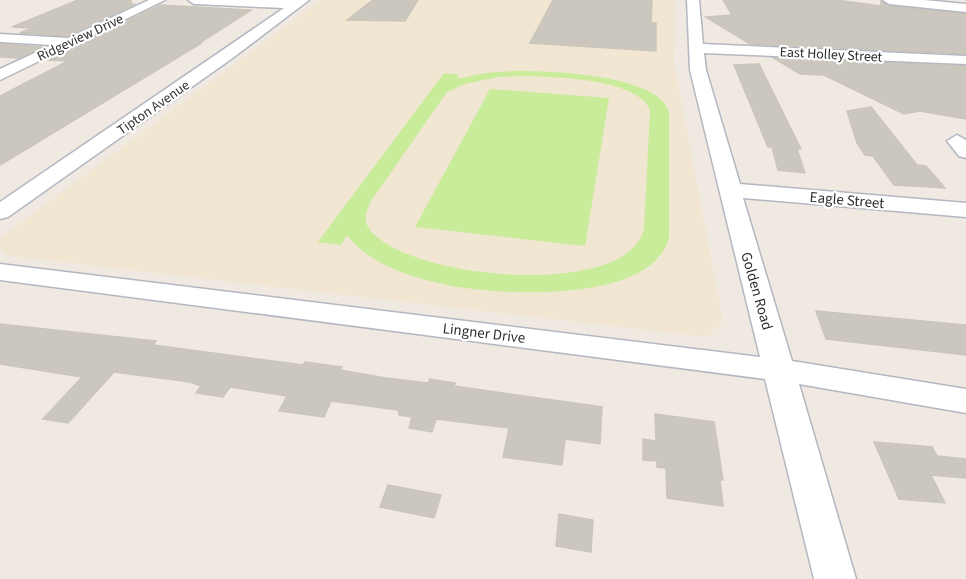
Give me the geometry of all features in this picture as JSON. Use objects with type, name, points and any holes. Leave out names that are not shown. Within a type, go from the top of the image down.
[{"type":"street","name":"Ridgeview Drive","points":[[0,75],[159,0]]},
{"type":"street","points":[[194,0],[300,2]]},
{"type":"street","name":"Golden Road","points":[[693,0],[695,48],[729,190],[835,579]]},
{"type":"street","points":[[889,0],[966,8]]},
{"type":"street","name":"Tipton Avenue","points":[[0,212],[229,54],[300,2]]},
{"type":"street","points":[[0,38],[70,42]]},
{"type":"street","name":"East Holley Street","points":[[695,48],[966,60]]},
{"type":"street","name":"Eagle Street","points":[[729,190],[966,210]]},
{"type":"street","name":"Lingner Drive","points":[[0,272],[779,370],[966,401]]},
{"type":"shaded area","points":[[321,0],[675,0],[674,62],[723,321],[707,337],[9,256],[0,249],[0,238]]},
{"type":"green space","points":[[532,71],[601,77],[625,82],[661,99],[669,112],[669,237],[657,259],[635,274],[606,285],[572,290],[502,292],[448,285],[406,274],[367,254],[347,235],[341,245],[318,242],[444,73],[459,75],[457,79],[486,73]],"holes":[[[513,76],[557,77],[604,84],[625,90],[641,98],[650,110],[644,228],[630,251],[600,266],[560,274],[514,275],[466,270],[423,260],[389,245],[368,227],[366,217],[371,201],[447,92],[465,84]]]},
{"type":"green space","points":[[490,89],[609,98],[585,246],[415,227]]},
{"type":"building","points":[[78,0],[131,0],[131,4],[135,4],[68,36],[20,33],[32,28],[12,27]]},
{"type":"building","points":[[373,0],[418,0],[405,21],[347,20]]},
{"type":"building","points":[[553,0],[652,0],[651,23],[656,23],[656,51],[530,43]]},
{"type":"building","points":[[723,0],[835,0],[881,6],[881,1],[889,6],[966,14],[966,54],[750,44],[706,17],[732,15]]},
{"type":"building","points":[[160,5],[251,10],[198,44],[200,44],[0,165],[0,96],[68,61],[47,60]]},
{"type":"building","points":[[0,44],[43,47],[19,58],[0,57]]},
{"type":"building","points":[[774,58],[966,66],[966,119],[920,111],[904,114],[824,75],[800,74]]},
{"type":"building","points":[[759,64],[801,149],[797,149],[805,173],[778,170],[772,147],[768,147],[734,65]]},
{"type":"building","points":[[871,107],[917,165],[926,166],[945,188],[894,185],[873,156],[865,155],[857,143],[847,111]]},
{"type":"building","points":[[816,311],[966,325],[966,355],[826,339]]},
{"type":"building","points":[[0,324],[156,341],[153,345],[303,365],[305,362],[342,367],[340,370],[386,378],[428,383],[430,379],[455,383],[454,386],[602,407],[600,444],[565,439],[562,465],[503,457],[509,428],[436,419],[432,432],[409,428],[412,417],[399,415],[398,410],[331,401],[324,417],[279,411],[287,396],[230,387],[223,397],[196,393],[201,386],[190,382],[114,372],[68,423],[43,419],[82,377],[0,364]]},
{"type":"building","points":[[655,414],[714,422],[723,480],[720,480],[723,506],[667,498],[666,468],[657,467],[657,461],[643,460],[643,439],[656,441]]},
{"type":"building","points":[[874,442],[932,447],[937,456],[966,459],[966,478],[931,475],[945,503],[899,499]]},
{"type":"building","points":[[388,485],[441,495],[434,518],[380,507]]},
{"type":"building","points":[[559,514],[593,520],[591,552],[556,546]]}]
